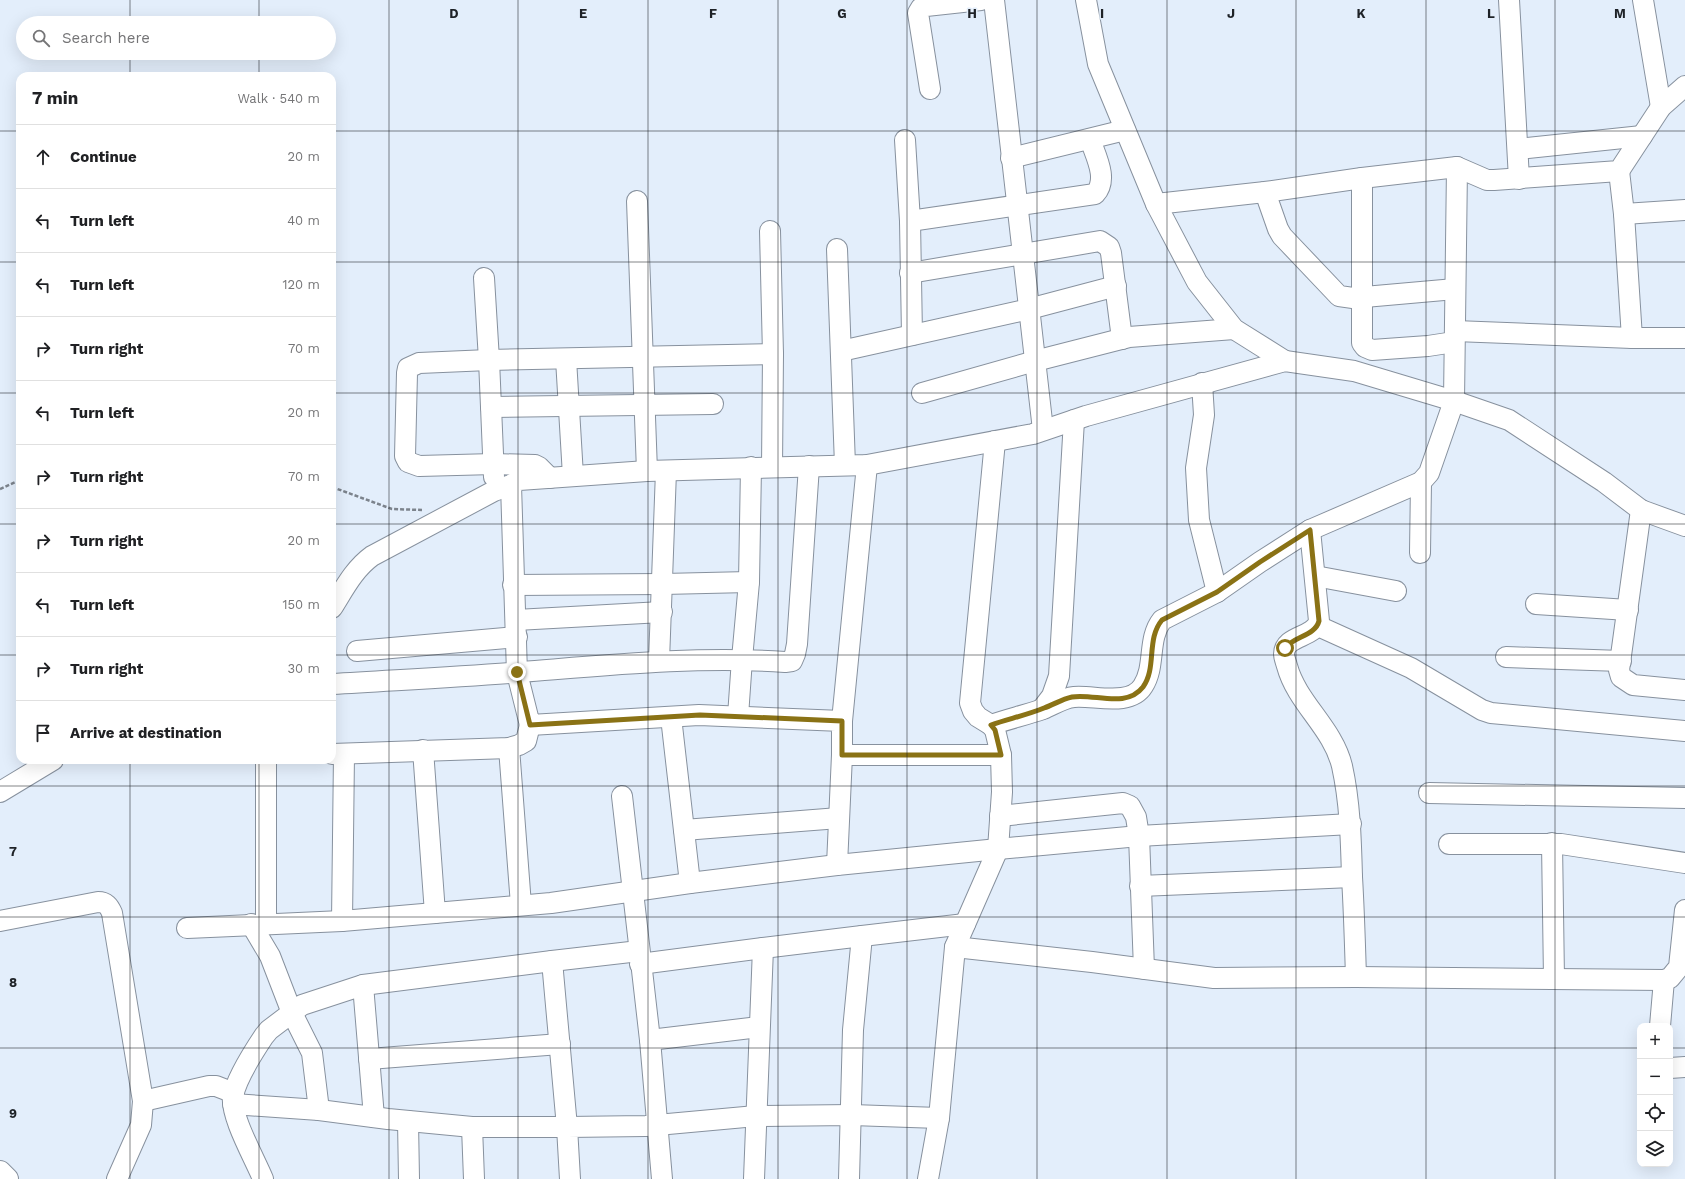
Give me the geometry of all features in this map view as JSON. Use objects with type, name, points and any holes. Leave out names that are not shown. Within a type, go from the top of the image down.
[{"type":"main road","points":[[0,1172],[7,1179]]},
{"type":"street","points":[[930,89],[918,13],[921,8],[926,6],[981,0]]},
{"type":"street","points":[[994,0],[1043,430]]},
{"type":"street","points":[[1086,0],[1098,64],[1156,204],[1197,282],[1234,328],[1285,361]]},
{"type":"street","points":[[1509,0],[1519,179]]},
{"type":"street","points":[[1643,0],[1661,108]]},
{"type":"street","points":[[1632,338],[1624,214],[1619,171],[1661,108],[1685,86]]},
{"type":"street","points":[[1012,158],[1125,130]]},
{"type":"street","points":[[1518,149],[1642,136]]},
{"type":"street","points":[[910,221],[1095,194],[1100,189],[1102,173],[1090,139]]},
{"type":"street","points":[[905,140],[910,221],[912,334]]},
{"type":"street","points":[[1156,204],[1265,192],[1362,178],[1457,167],[1487,180],[1619,171]]},
{"type":"street","points":[[991,725],[1042,709],[1072,697],[1112,699],[1126,697],[1136,692],[1143,687],[1148,676],[1156,627],[1162,620],[1217,592],[1310,530],[1421,482],[1429,473],[1454,401],[1457,167]]},
{"type":"street","points":[[1362,178],[1361,338],[1365,347],[1372,350],[1428,346],[1455,336],[1685,338]]},
{"type":"street","points":[[1265,192],[1278,230],[1339,296],[1345,298],[1362,297],[1455,289]]},
{"type":"street","points":[[637,201],[645,405],[657,471],[663,584],[659,661]]},
{"type":"street","points":[[1624,214],[1685,210]]},
{"type":"street","points":[[770,230],[773,354],[772,466]]},
{"type":"street","points":[[910,273],[1100,241],[1109,247],[1116,286],[1122,338]]},
{"type":"street","points":[[837,248],[845,465]]},
{"type":"street","points":[[342,921],[338,754],[509,748],[526,741],[530,725],[517,672],[517,628],[514,585],[502,488],[494,464],[484,278]]},
{"type":"street","points":[[841,350],[1029,309],[1116,286]]},
{"type":"street","points":[[922,393],[1122,338],[1234,328]]},
{"type":"street","points":[[550,478],[535,465],[494,464],[419,466],[408,462],[405,456],[408,368],[419,363],[489,360],[773,354]]},
{"type":"street","points":[[566,359],[573,476]]},
{"type":"street","points":[[336,602],[356,571],[372,556],[519,480],[657,471],[772,466],[867,465],[1033,434],[1074,420],[1285,361],[1354,371],[1454,401],[1509,420],[1604,482],[1641,510],[1685,526]]},
{"type":"street","points":[[1202,383],[1204,415],[1196,468],[1198,511],[1217,592]]},
{"type":"street","points":[[491,407],[713,404]]},
{"type":"street","points":[[1042,709],[1052,696],[1059,676],[1074,420]]},
{"type":"street","points":[[928,1179],[939,1118],[955,947],[998,848],[1001,755],[995,730],[991,725],[976,714],[970,703],[995,441]]},
{"type":"street","points":[[836,866],[842,755],[842,721],[867,465]]},
{"type":"street","points":[[336,684],[659,661],[742,659],[785,662],[792,661],[795,654],[809,466]]},
{"type":"street","points":[[738,716],[749,582],[751,467]]},
{"type":"street","points":[[1420,554],[1421,482]]},
{"type":"street","points":[[1641,510],[1619,670],[1621,677],[1633,685],[1685,690]]},
{"type":"street","points":[[1310,530],[1319,621],[1318,626],[1314,630],[1289,643],[1285,648],[1284,654],[1293,683],[1335,746],[1342,766],[1351,824],[1356,977]]},
{"type":"street","points":[[1315,576],[1396,591]]},
{"type":"street","points":[[514,585],[749,582]]},
{"type":"street","points":[[1536,604],[1628,610]]},
{"type":"street","points":[[358,651],[517,628],[662,612]]},
{"type":"street","points":[[1318,626],[1411,668],[1482,710],[1491,713],[1499,715],[1685,731]]},
{"type":"street","points":[[1506,657],[1621,661]]},
{"type":"street","points":[[530,725],[700,715],[842,721]]},
{"type":"street","points":[[671,716],[690,883]]},
{"type":"street","points":[[509,748],[521,905]]},
{"type":"street","points":[[423,750],[435,914]]},
{"type":"street","points":[[842,755],[1001,755]]},
{"type":"street","points":[[0,792],[47,764]]},
{"type":"street","points":[[266,764],[259,924],[292,1013],[312,1053],[319,1110]]},
{"type":"street","points":[[1429,793],[1685,798]]},
{"type":"street","points":[[622,796],[650,1040],[662,1179]]},
{"type":"street","points":[[1000,816],[1123,804],[1130,806],[1136,817],[1139,836],[1144,969]]},
{"type":"street","points":[[684,830],[839,818]]},
{"type":"street","points":[[187,928],[342,921],[435,914],[633,892],[690,883],[998,848],[1139,836],[1351,824]]},
{"type":"street","points":[[1552,843],[1554,979]]},
{"type":"street","points":[[1449,844],[1566,844],[1685,863]]},
{"type":"street","points":[[1140,886],[1352,877]]},
{"type":"street","points":[[0,921],[98,902],[104,902],[109,906],[112,913],[143,1101],[141,1125],[118,1179]]},
{"type":"street","points":[[955,947],[1214,978],[1356,977],[1664,980],[1670,978],[1679,967],[1685,910]]},
{"type":"street","points":[[263,1179],[234,1112],[236,1086],[264,1036],[269,1030],[308,1002],[363,985],[552,961],[640,957],[763,948],[965,924]]},
{"type":"street","points":[[849,1179],[852,1115],[853,1030],[862,936]]},
{"type":"street","points":[[754,1179],[763,948]]},
{"type":"street","points":[[552,961],[567,1127],[570,1179]]},
{"type":"street","points":[[1660,1023],[1664,980]]},
{"type":"street","points":[[363,985],[374,1117]]},
{"type":"street","points":[[650,1040],[759,1027]]},
{"type":"street","points":[[369,1059],[560,1044]]},
{"type":"street","points":[[1673,1068],[1685,1067]]},
{"type":"street","points":[[143,1101],[208,1086],[216,1086],[234,1099],[408,1122],[472,1127],[657,1126],[756,1116],[852,1115],[939,1118]]},
{"type":"street","points":[[408,1122],[409,1179]]},
{"type":"street","points":[[472,1127],[474,1179]]},
{"type":"path","points":[[0,489],[16,482]]},
{"type":"path","points":[[336,488],[392,509],[427,510]]},
{"type":"route","points":[[517,672],[530,725],[542,723],[700,715],[842,721],[842,755],[1001,755],[995,730],[991,725],[1042,709],[1072,697],[1112,699],[1126,697],[1136,692],[1143,687],[1148,676],[1156,627],[1162,620],[1217,592],[1310,530],[1319,621],[1318,626],[1314,630],[1289,643],[1285,648]]}]
